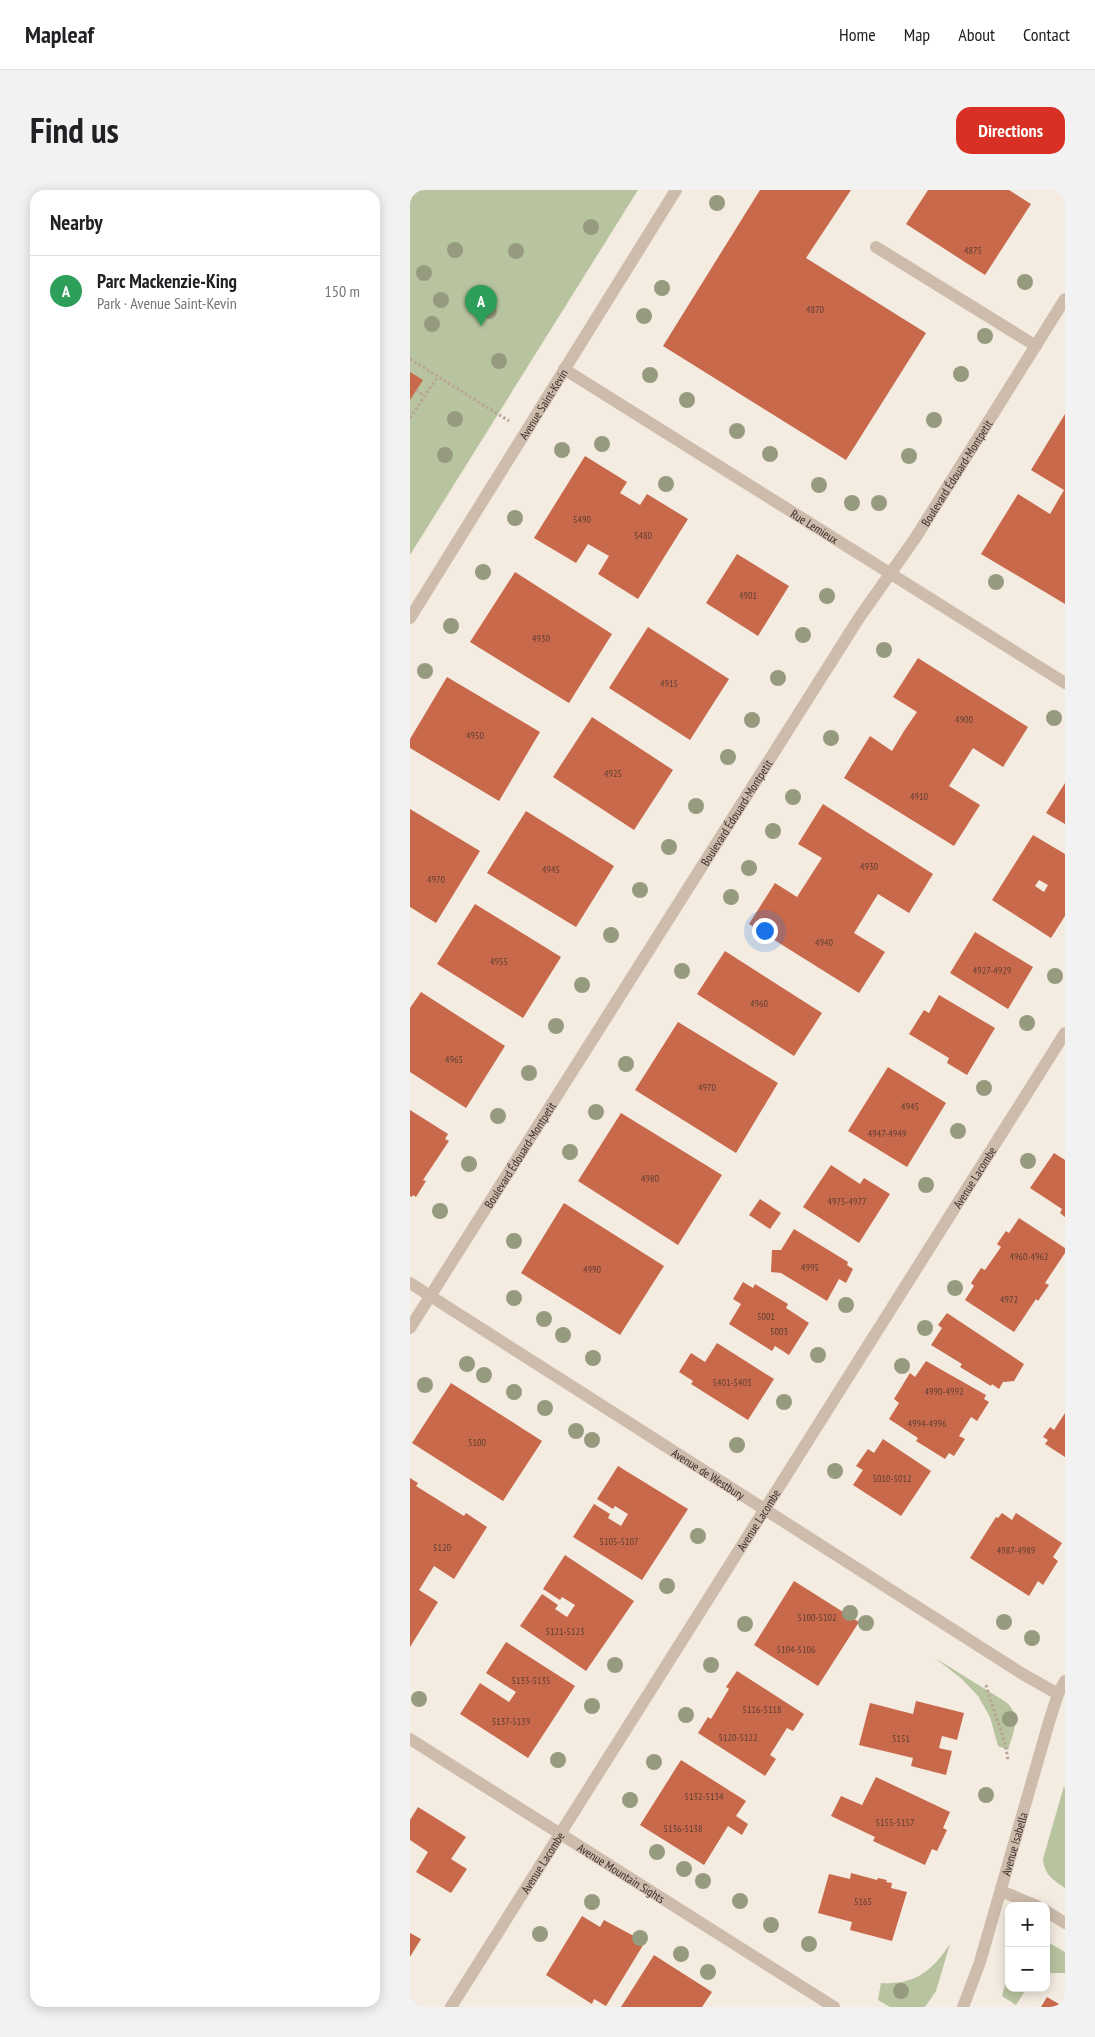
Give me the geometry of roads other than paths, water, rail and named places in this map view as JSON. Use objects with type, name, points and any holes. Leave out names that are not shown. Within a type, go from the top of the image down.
[{"type":"street","name":"Avenue Saint-Kevin","points":[[410,618],[676,190]]},
{"type":"street","points":[[876,247],[1036,346]]},
{"type":"street","name":"Boulevard Édouard-Montpetit","points":[[410,1328],[848,634],[916,537],[1065,299]]},
{"type":"street","name":"Rue Lemieux","points":[[564,369],[1065,683]]},
{"type":"street","name":"Avenue Lacombe","points":[[451,2007],[1065,1032]]},
{"type":"street","name":"Avenue de Westbury","points":[[410,1283],[1021,1673],[1058,1694]]},
{"type":"street","name":"Avenue Isabella","points":[[962,2007],[980,1962],[1058,1694],[1065,1681]]},
{"type":"street","name":"Avenue Mountain Sights","points":[[410,1739],[834,2007]]},
{"type":"street","points":[[1000,1891],[1027,1902]]},
{"type":"street","points":[[1050,1914],[1065,1923]]},
{"type":"place","name":"Parc Mackenzie-King","points":[[481,326]]}]
